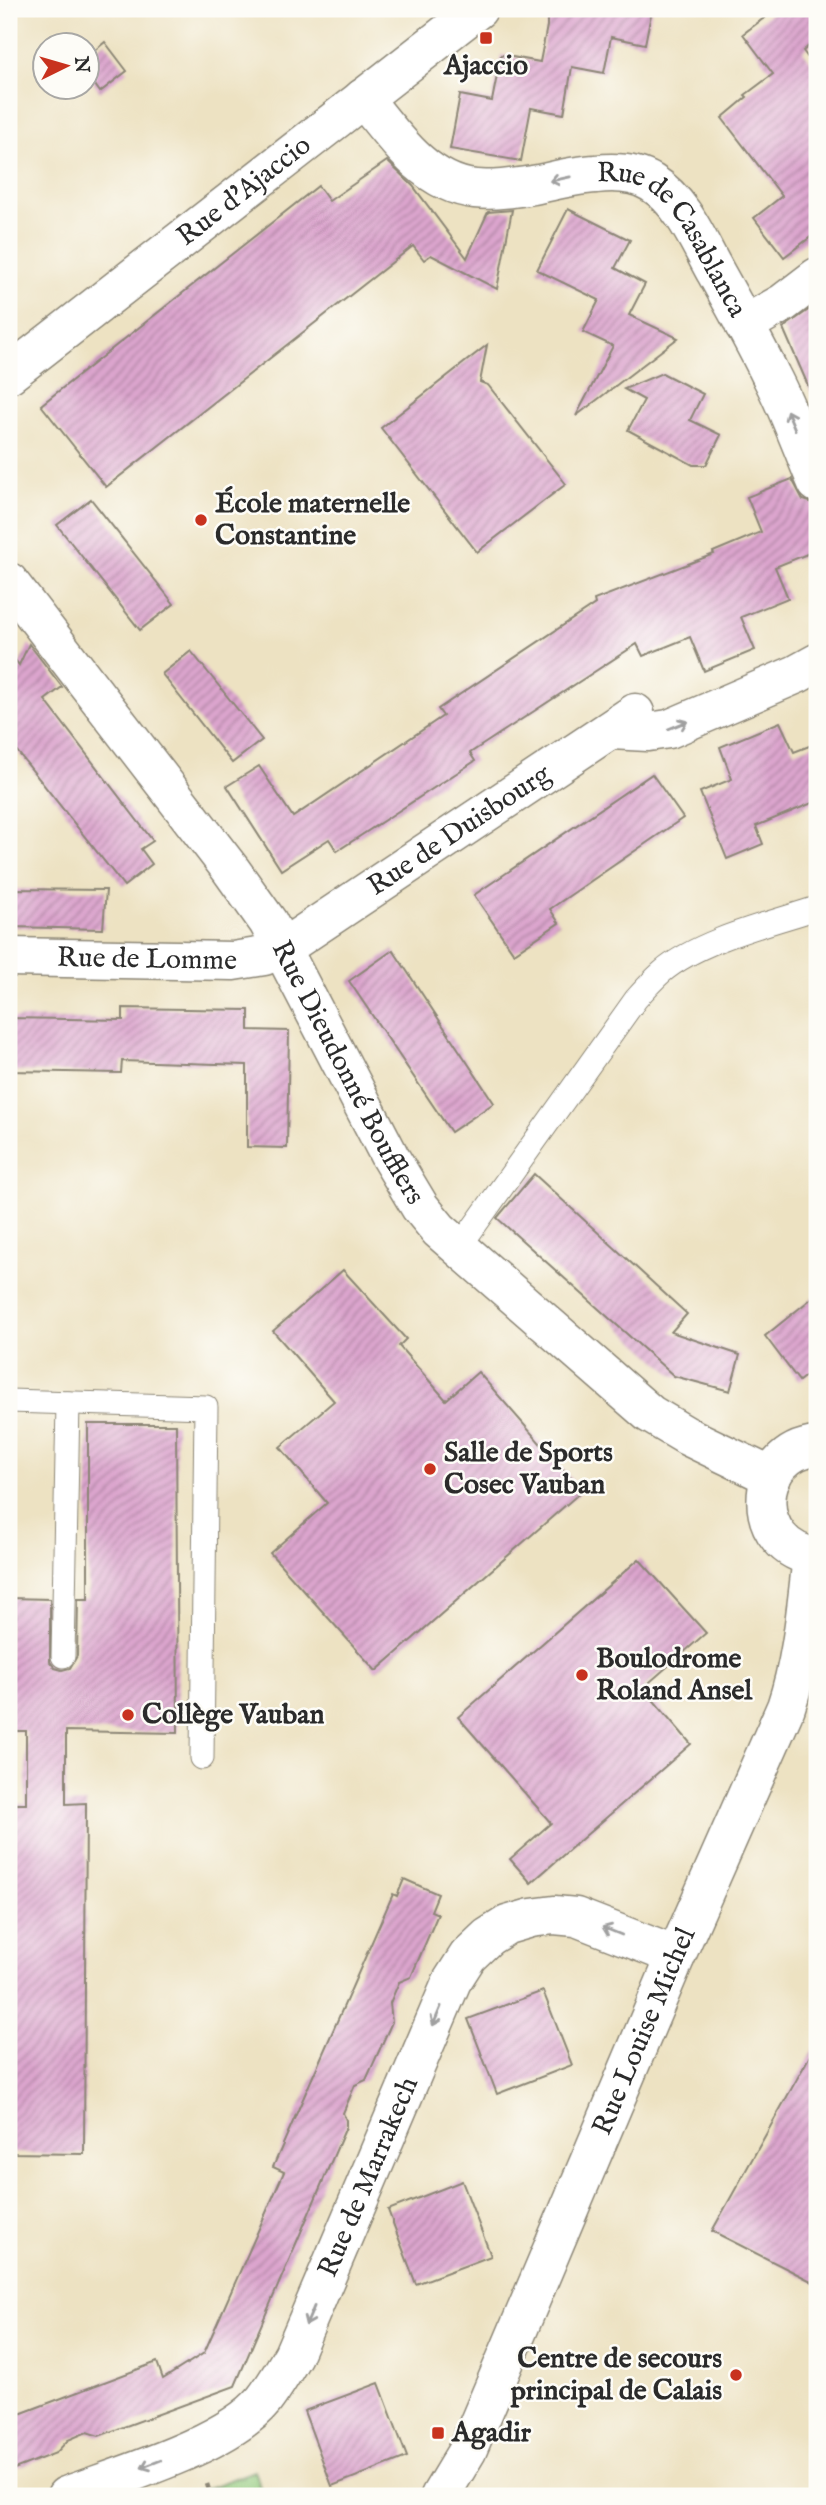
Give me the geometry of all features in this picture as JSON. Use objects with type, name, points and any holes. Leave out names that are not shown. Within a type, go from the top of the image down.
[{"type":"street","name":"Rue d'Ajaccio","points":[[9,374],[478,9]]},
{"type":"street","name":"Rue de Casablanca","points":[[363,98],[408,152],[440,177],[457,185],[472,189],[501,189],[601,173],[636,176],[652,183],[666,194],[688,222],[772,377],[817,483]]},
{"type":"street","points":[[744,325],[783,303],[817,278]]},
{"type":"street","name":"Rue Dieudonné Boufflers","points":[[9,582],[232,870],[283,948],[390,1157],[420,1207],[458,1249],[650,1414],[687,1436],[772,1477]]},
{"type":"street","name":"Rue de Duisbourg","points":[[283,948],[623,721],[648,733],[669,729],[817,663]]},
{"type":"street","name":"Rue de Lomme","points":[[9,957],[233,961],[264,956],[283,948]]},
{"type":"street","points":[[815,1557],[788,1547],[772,1527],[766,1502],[772,1477],[787,1457],[802,1449],[817,1446]]},
{"type":"street","name":"Rue Louise Michel","points":[[440,2496],[467,2451],[792,1689],[815,1557]]},
{"type":"street","name":"Rue de Marrakech","points":[[66,2496],[193,2448],[243,2420],[263,2401],[293,2355],[452,1981],[468,1956],[488,1937],[507,1925],[531,1917],[576,1917],[676,1956]]},
{"type":"lane","points":[[458,1249],[636,999],[663,970],[719,941],[817,908]]},
{"type":"lane","points":[[9,1402],[206,1407],[202,1758]]},
{"type":"lane","points":[[63,1656],[68,1403]]},
{"type":"green space","points":[[254,2471],[263,2496],[187,2496]]},
{"type":"building","points":[[547,9],[652,9],[645,44],[611,37],[604,73],[572,67],[564,114],[531,108],[521,161],[450,149],[460,95],[492,101],[501,55],[540,62],[547,26]]},
{"type":"building","points":[[776,9],[817,9],[817,39],[803,51],[817,70],[817,243],[812,236],[784,257],[754,218],[782,196],[722,118],[747,97],[745,95],[773,74],[743,34]]},
{"type":"building","points":[[105,42],[127,71],[102,90],[102,44]]},
{"type":"building","points":[[387,161],[413,186],[467,258],[488,212],[512,210],[497,289],[431,255],[424,260],[413,246],[106,487],[41,405],[318,186],[329,201]]},
{"type":"building","points":[[568,209],[630,240],[615,268],[645,284],[629,315],[678,338],[576,416],[613,346],[583,332],[599,300],[537,270]]},
{"type":"building","points":[[817,304],[817,406],[783,328]]},
{"type":"building","points":[[487,345],[480,382],[488,385],[566,484],[477,552],[381,428]]},
{"type":"building","points":[[662,373],[703,394],[690,420],[721,435],[706,465],[693,465],[628,430],[644,400],[624,389]]},
{"type":"building","points":[[792,479],[803,500],[817,504],[817,550],[775,567],[788,598],[741,617],[755,650],[704,671],[690,637],[643,656],[637,644],[470,753],[475,761],[337,851],[329,839],[281,870],[227,786],[259,766],[293,817],[443,716],[438,709],[595,604],[594,600],[714,554],[713,552],[761,532],[747,497]]},
{"type":"building","points":[[91,499],[174,604],[140,630],[57,525]]},
{"type":"building","points":[[29,644],[62,687],[45,700],[153,841],[141,849],[152,864],[124,886],[9,741],[9,652],[19,665]]},
{"type":"building","points":[[191,651],[262,740],[232,763],[162,674]]},
{"type":"building","points":[[780,722],[794,752],[817,743],[817,801],[756,826],[763,844],[727,859],[700,792],[732,779],[720,747]]},
{"type":"building","points":[[652,774],[683,818],[550,909],[559,923],[514,953],[474,895]]},
{"type":"building","points":[[9,889],[106,890],[103,929],[9,927]]},
{"type":"building","points":[[393,950],[494,1103],[451,1132],[349,981]]},
{"type":"building","points":[[123,1008],[249,1010],[249,1030],[289,1031],[287,1148],[247,1147],[247,1065],[122,1061],[121,1073],[9,1071],[9,1018],[123,1020]]},
{"type":"building","points":[[534,1174],[687,1314],[671,1332],[740,1355],[730,1391],[674,1376],[497,1218]]},
{"type":"building","name":"Salle de Sports Cosec Vauban","points":[[343,1270],[406,1339],[399,1346],[446,1400],[478,1372],[582,1491],[376,1671],[270,1553],[327,1503],[280,1447],[334,1401],[273,1331]]},
{"type":"building","points":[[817,1294],[817,1367],[799,1381],[765,1336]]},
{"type":"building","points":[[88,1424],[176,1424],[178,1733],[66,1731],[66,1804],[86,1803],[84,2154],[9,2153],[9,1804],[26,1804],[26,1731],[9,1731],[9,1598],[50,1599],[50,1662],[55,1668],[70,1668],[77,1656],[78,1599],[88,1599]]},
{"type":"building","name":"Boulodrome Roland Ansel","points":[[639,1559],[706,1633],[643,1688],[691,1744],[531,1883],[510,1859],[551,1823],[458,1717]]},
{"type":"building","points":[[404,1879],[438,1894],[431,1911],[438,1914],[411,1977],[399,1982],[390,2003],[392,2022],[366,2080],[355,2085],[343,2113],[346,2127],[235,2386],[99,2436],[87,2432],[68,2440],[56,2453],[9,2471],[9,2418],[157,2362],[163,2379],[204,2353],[284,2172],[273,2167],[393,1894],[397,1896]]},
{"type":"building","points":[[543,1991],[572,2065],[497,2094],[468,2019]]},
{"type":"building","points":[[817,2043],[817,2284],[712,2231]]},
{"type":"building","points":[[462,2181],[491,2256],[416,2284],[388,2210]]},
{"type":"building","points":[[379,2383],[407,2457],[332,2486],[304,2411]]},
{"type":"place","name":"Ajaccio","points":[[486,38]]},
{"type":"place","name":"École maternelle Constantine","points":[[201,520]]},
{"type":"place","name":"Salle de Sports Cosec Vauban","points":[[430,1469]]},
{"type":"place","name":"Boulodrome Roland Ansel","points":[[582,1675]]},
{"type":"place","name":"Collège Vauban","points":[[128,1715]]},
{"type":"place","name":"Centre de secours principal de Calais","points":[[736,2375]]},
{"type":"place","name":"Agadir","points":[[438,2433]]}]
